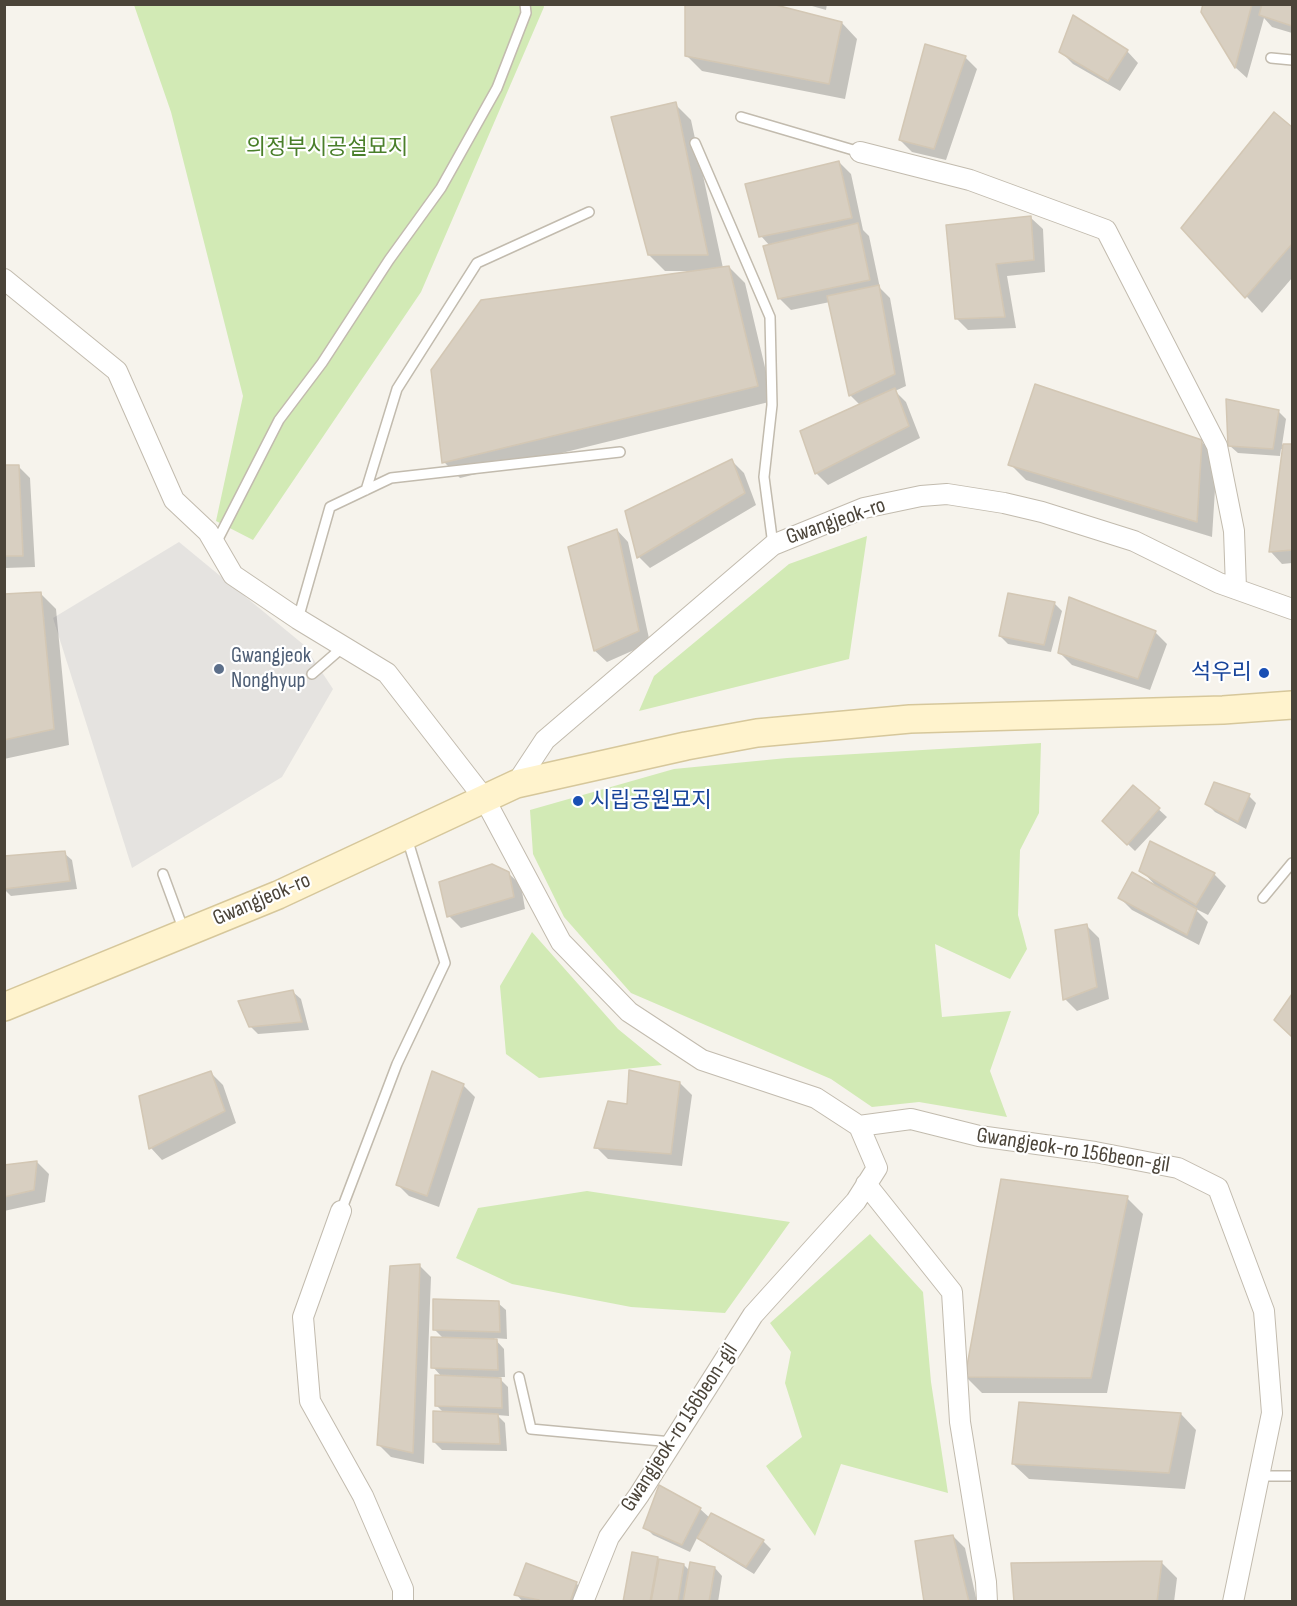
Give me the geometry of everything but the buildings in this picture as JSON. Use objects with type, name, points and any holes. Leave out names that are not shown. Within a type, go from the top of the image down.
[{"type":"main road","name":"Gwangjeok-ro","points":[[4,1006],[278,895],[516,784],[686,746],[757,733],[910,719],[1223,710],[1293,705]]},
{"type":"street","points":[[860,152],[970,180],[1106,230],[1217,446],[1234,531],[1236,588]]},
{"type":"street","points":[[4,279],[117,371],[174,500],[208,532],[233,575],[298,619],[387,673],[484,798],[561,942],[629,1012],[702,1060],[816,1098],[859,1126]]},
{"type":"street","name":"Gwangjeok-ro","points":[[516,784],[545,740],[773,545],[864,508],[921,496],[946,494],[1004,503],[1042,512],[1134,542],[1219,583],[1293,609]]},
{"type":"street","name":"Gwangjeok-ro 156beon-gil","points":[[583,1602],[609,1537],[753,1315],[856,1201],[877,1168],[859,1126],[911,1119],[979,1136],[1095,1152],[1178,1168],[1218,1188],[1264,1311],[1272,1413],[1233,1602]]},
{"type":"street","points":[[866,1185],[952,1292],[960,1422],[986,1582],[987,1602]]},
{"type":"street","points":[[341,1211],[303,1317],[310,1401],[363,1496],[403,1589],[403,1602]]},
{"type":"lane","points":[[215,545],[279,420],[322,363],[389,260],[441,188],[497,88],[526,13],[525,4]]},
{"type":"lane","points":[[1271,58],[1293,60]]},
{"type":"lane","points":[[741,117],[860,152]]},
{"type":"lane","points":[[695,143],[770,317],[772,405],[765,477],[773,545]]},
{"type":"lane","points":[[366,490],[397,389],[477,263],[589,212]]},
{"type":"lane","points":[[298,619],[330,507],[390,478],[620,452]]},
{"type":"lane","points":[[312,674],[344,647]]},
{"type":"lane","points":[[341,1211],[397,1064],[445,963],[406,834]]},
{"type":"lane","points":[[1263,898],[1293,863]]},
{"type":"lane","points":[[163,874],[185,933]]},
{"type":"lane","points":[[519,1377],[531,1429],[672,1442]]},
{"type":"lane","points":[[1259,1476],[1293,1476]]},
{"type":"green space","name":"의정부시공설묘지","points":[[543,4],[544,7],[421,292],[253,540],[216,521],[243,396],[171,112],[134,5]]},
{"type":"green space","points":[[867,536],[849,659],[639,711],[654,676],[789,564]]},
{"type":"green space","points":[[1041,743],[1039,813],[1020,850],[1018,915],[1027,949],[1010,979],[935,944],[942,1017],[1011,1011],[990,1071],[1007,1117],[919,1102],[872,1107],[831,1079],[631,993],[564,917],[533,854],[530,810],[674,769],[787,758]]},
{"type":"green space","points":[[532,932],[618,1029],[662,1065],[539,1078],[506,1054],[500,986]]},
{"type":"green space","points":[[587,1191],[790,1222],[725,1313],[631,1307],[512,1284],[456,1258],[478,1208]]},
{"type":"green space","points":[[870,1234],[923,1292],[931,1382],[948,1493],[841,1464],[815,1536],[766,1466],[802,1437],[785,1383],[791,1352],[770,1323]]},
{"type":"shaded area","points":[[179,542],[304,645],[333,689],[282,777],[132,868],[53,618]]},
{"type":"place","name":"Gwangjeok Nonghyup","points":[[219,669]]},
{"type":"place","name":"석우리","points":[[1264,673]]},
{"type":"place","name":"시립공원묘지","points":[[578,801]]}]
